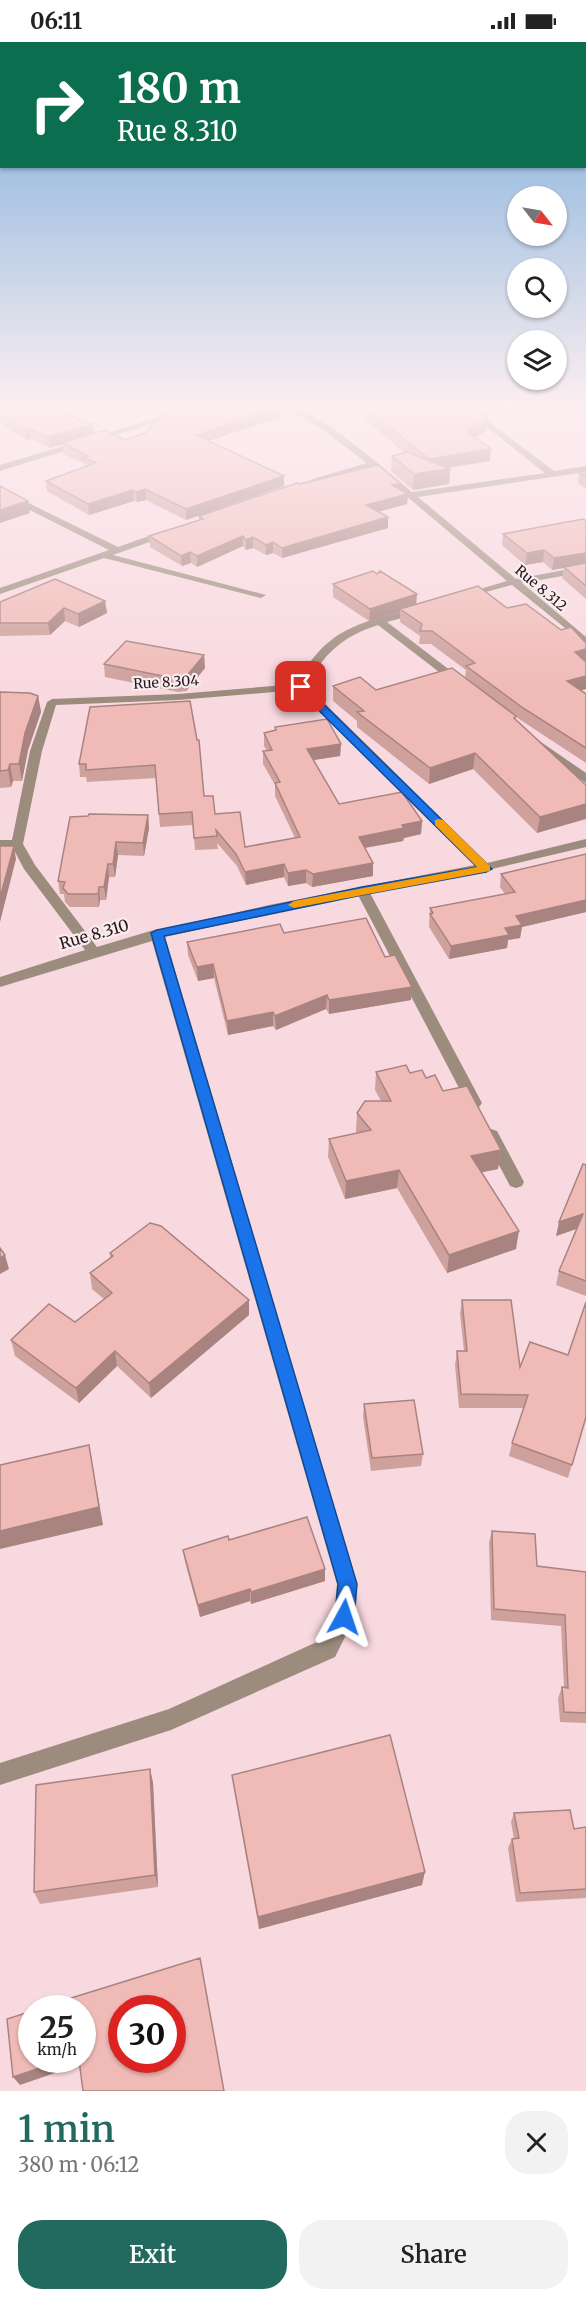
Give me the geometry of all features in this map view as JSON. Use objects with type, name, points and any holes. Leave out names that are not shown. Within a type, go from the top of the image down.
[{"type":"street","points":[[13,499],[117,550]]},
{"type":"street","name":"Rue 8.312","points":[[416,499],[586,642]]},
{"type":"street","points":[[0,591],[174,530]]},
{"type":"street","points":[[103,555],[261,595]]},
{"type":"street","points":[[458,599],[513,582],[586,569]]},
{"type":"street","points":[[436,605],[334,640],[319,654],[308,670],[301,687],[486,869]]},
{"type":"street","points":[[381,622],[474,694]]},
{"type":"street","name":"Rue 8.304","points":[[17,844],[47,701],[178,697],[301,687]]},
{"type":"street","points":[[530,736],[586,779]]},
{"type":"street","name":"Rue 8.310","points":[[0,982],[93,951],[157,933],[362,891],[486,869],[586,843]]},
{"type":"street","points":[[0,844],[17,844],[29,866],[93,951]]},
{"type":"street","points":[[362,891],[516,1182]]},
{"type":"street","points":[[0,1774],[171,1719],[327,1648],[344,1617],[347,1584],[157,933]]},
{"type":"building","points":[[0,499],[24,499],[28,501],[0,510]]},
{"type":"building","points":[[78,499],[105,499],[88,504]]},
{"type":"building","points":[[165,499],[217,499],[186,509]]},
{"type":"building","points":[[251,499],[390,499],[366,505],[388,517],[282,548],[273,542],[266,545],[253,537],[246,540],[243,536],[197,556],[190,552],[181,556],[149,536],[203,519],[199,516]]},
{"type":"building","points":[[583,519],[586,521],[586,553],[554,558],[544,550],[527,553],[503,534]]},
{"type":"building","points":[[586,563],[586,586],[564,567]]},
{"type":"building","points":[[373,571],[377,574],[380,571],[417,594],[370,609],[333,584]]},
{"type":"building","points":[[55,579],[105,601],[78,614],[64,608],[48,623],[0,623],[0,602]]},
{"type":"building","points":[[478,586],[507,608],[526,604],[561,630],[571,627],[586,643],[586,649],[575,652],[586,662],[586,676],[567,681],[586,694],[586,748],[523,708],[466,666],[475,663],[432,631],[420,631],[422,624],[400,609]]},
{"type":"building","points":[[126,641],[204,655],[185,678],[177,679],[104,664]]},
{"type":"building","points":[[452,668],[516,716],[514,718],[586,785],[586,804],[540,817],[475,753],[430,768],[357,712],[364,711],[333,686],[360,677],[376,690]]},
{"type":"building","points":[[0,692],[30,693],[38,696],[25,733],[19,764],[10,764],[8,770],[0,771]]},
{"type":"building","points":[[190,701],[197,740],[199,740],[204,796],[213,796],[215,814],[240,812],[245,847],[300,837],[275,783],[280,782],[263,751],[272,750],[264,733],[276,730],[275,727],[327,719],[341,744],[307,749],[339,804],[402,792],[422,821],[402,825],[404,828],[359,837],[373,863],[313,874],[306,870],[288,873],[284,864],[245,872],[236,854],[216,830],[217,836],[194,838],[192,812],[159,814],[155,765],[86,770],[86,764],[79,764],[90,707]]},
{"type":"building","points":[[89,814],[148,815],[143,843],[116,842],[113,864],[108,864],[104,887],[99,887],[98,894],[68,894],[63,888],[65,882],[58,881],[70,817],[88,816]]},
{"type":"building","points":[[0,846],[14,846],[0,898]]},
{"type":"building","points":[[586,854],[586,900],[516,916],[522,925],[505,928],[509,935],[451,946],[430,914],[433,913],[430,908],[515,892],[501,874]]},
{"type":"building","points":[[366,918],[385,957],[395,955],[412,987],[329,1000],[327,995],[275,1016],[273,1012],[227,1021],[213,964],[197,967],[187,942],[280,924],[284,933]]},
{"type":"building","points":[[406,1065],[410,1073],[422,1070],[426,1078],[435,1075],[443,1091],[467,1086],[501,1150],[471,1156],[519,1231],[449,1255],[399,1170],[346,1181],[329,1139],[371,1130],[357,1113],[365,1101],[391,1101],[376,1072]]},
{"type":"building","points":[[583,1164],[586,1165],[586,1281],[559,1271],[583,1214],[559,1222]]},
{"type":"building","points":[[150,1223],[161,1226],[249,1300],[149,1383],[115,1351],[76,1388],[11,1340],[49,1304],[75,1322],[112,1293],[90,1273],[113,1256],[110,1253]]},
{"type":"building","points":[[0,1248],[5,1255],[0,1258]]},
{"type":"building","points":[[462,1300],[511,1300],[520,1367],[530,1342],[568,1355],[586,1302],[586,1417],[572,1465],[512,1443],[528,1395],[461,1394],[457,1351],[467,1351]]},
{"type":"building","points":[[414,1400],[423,1454],[372,1458],[364,1404]]},
{"type":"building","points":[[89,1445],[99,1507],[0,1531],[0,1465]]},
{"type":"building","points":[[307,1517],[325,1569],[251,1592],[250,1589],[198,1605],[183,1550],[228,1536],[229,1540]]},
{"type":"building","points":[[492,1531],[535,1534],[537,1566],[586,1572],[586,1713],[564,1712],[562,1687],[568,1688],[565,1615],[494,1609]]},
{"type":"building","points":[[390,1735],[425,1872],[258,1917],[232,1775]]},
{"type":"building","points":[[150,1769],[155,1875],[34,1892],[36,1785]]},
{"type":"building","points":[[570,1810],[574,1829],[586,1827],[586,1889],[520,1893],[512,1839],[519,1838],[514,1813]]},
{"type":"building","points":[[200,1958],[224,2091],[83,2091],[81,2073],[96,2073],[96,1995],[81,1995]]},
{"type":"building","points":[[18,2015],[18,2073],[25,2073],[13,2077],[7,2019]]},
{"type":"slow traffic","points":[[294,905],[486,869],[439,823]]},
{"type":"route","points":[[301,687],[486,869],[362,891],[157,933],[347,1584],[344,1617]]}]
